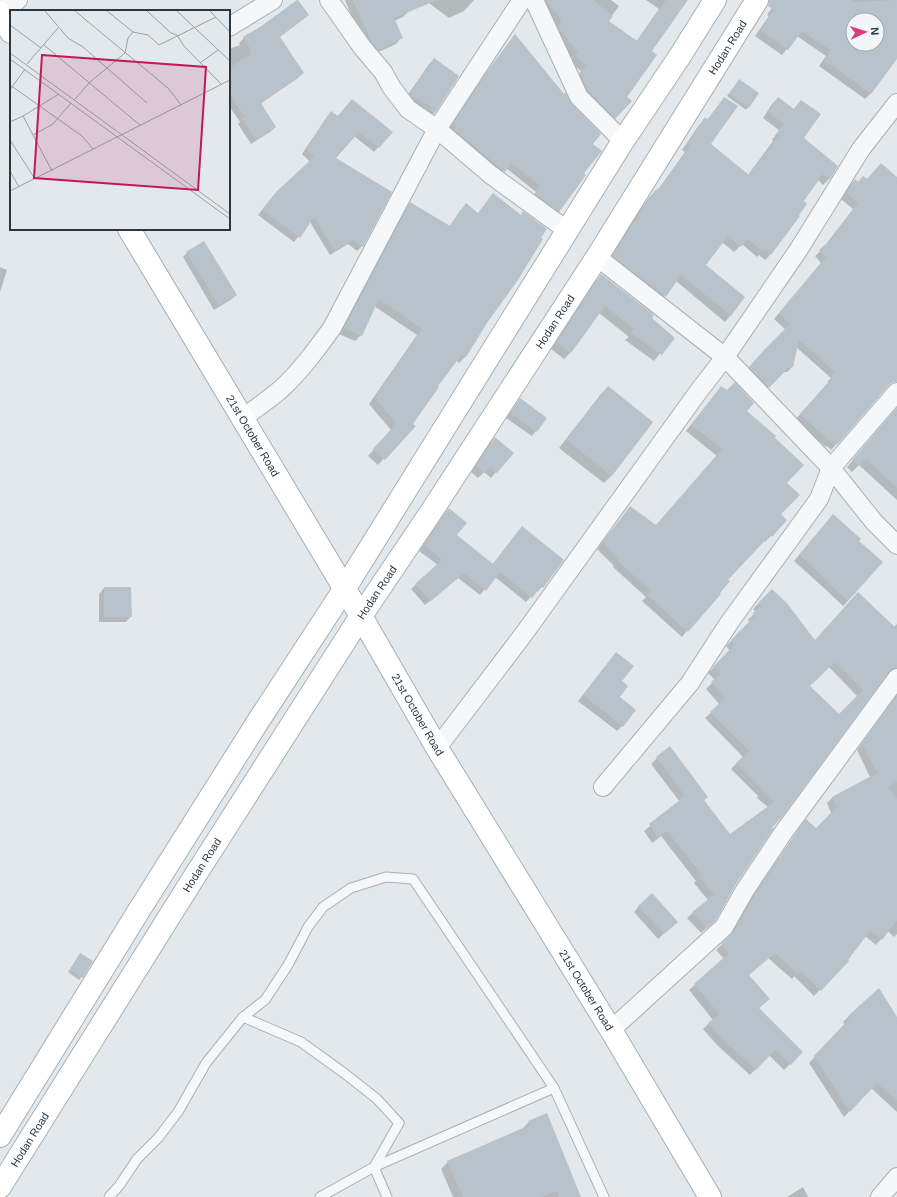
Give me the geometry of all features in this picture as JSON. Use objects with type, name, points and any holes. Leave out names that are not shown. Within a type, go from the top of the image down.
[{"type":"main road","points":[[0,1136],[133,919],[256,723],[345,588],[623,141],[680,56],[715,0]]},
{"type":"main road","name":"Hodan Road","points":[[0,1187],[191,882],[361,616],[435,506],[597,257],[757,0]]},
{"type":"main road","points":[[0,12],[10,30]]},
{"type":"main road","name":"21st October Road","points":[[130,230],[345,588],[437,748],[611,1030],[710,1197]]},
{"type":"street","points":[[0,12],[18,0]]},
{"type":"street","points":[[230,26],[273,0]]},
{"type":"street","points":[[329,0],[362,47],[383,72],[392,88],[408,109],[437,129],[491,175],[568,231]]},
{"type":"street","points":[[243,418],[279,391],[297,373],[311,358],[332,328],[437,129],[522,0]]},
{"type":"street","points":[[534,0],[579,97],[623,141]]},
{"type":"street","points":[[437,748],[524,635],[698,392],[725,357],[799,249],[861,149],[897,103]]},
{"type":"street","points":[[597,257],[725,357],[831,468],[874,522],[897,545]]},
{"type":"street","points":[[603,787],[690,683],[729,623],[819,499],[831,468],[897,392]]},
{"type":"street","points":[[611,1030],[724,927],[745,890],[783,833],[897,678]]},
{"type":"street","points":[[880,1197],[897,1177]]},
{"type":"lane","points":[[109,1197],[119,1186],[137,1159],[158,1138],[178,1112],[206,1063],[243,1017],[265,1000],[288,965],[308,927],[323,907],[351,888],[386,877],[413,879],[554,1088],[604,1197]]},
{"type":"lane","points":[[243,1017],[301,1042],[344,1073],[376,1100],[399,1123],[374,1167]]},
{"type":"lane","points":[[320,1197],[374,1167],[554,1088]]},
{"type":"lane","points":[[374,1167],[387,1197]]},
{"type":"building","points":[[297,0],[309,15],[280,37],[304,73],[261,103],[276,127],[256,140],[242,118],[245,117],[230,95],[230,67],[251,54],[249,51],[251,50],[243,37],[260,27]]},
{"type":"building","points":[[353,0],[437,0],[394,18],[403,38],[378,50],[371,42]]},
{"type":"building","points":[[546,0],[593,0],[613,16],[609,21],[637,41],[666,0],[688,0],[652,51],[657,55],[627,97],[632,101],[615,119],[588,91],[580,73],[586,65],[575,56],[578,53],[558,27],[562,21]]},
{"type":"building","points":[[769,0],[851,0],[854,2],[897,0],[897,59],[871,94],[824,60],[831,50],[802,31],[788,50],[760,30],[774,10],[768,6]]},
{"type":"building","points":[[515,34],[564,94],[565,92],[572,104],[601,134],[593,144],[602,151],[584,173],[586,175],[559,212],[535,194],[541,186],[511,163],[505,172],[455,130],[457,127],[453,124],[484,76]]},
{"type":"building","points":[[434,58],[459,76],[435,113],[430,110],[432,107],[411,96],[409,93]]},
{"type":"building","points":[[739,79],[759,93],[749,108],[729,94]]},
{"type":"building","points":[[724,97],[738,106],[711,144],[749,175],[779,135],[777,134],[784,124],[768,112],[778,97],[794,109],[801,100],[821,114],[804,138],[838,166],[830,179],[823,174],[804,201],[807,204],[799,215],[800,216],[771,255],[765,250],[763,252],[748,239],[741,247],[728,236],[706,265],[745,297],[731,316],[681,275],[666,297],[612,256],[656,189],[658,190],[690,146],[687,144],[705,117],[708,120]]},
{"type":"building","points":[[352,99],[393,132],[379,148],[359,132],[336,158],[392,192],[363,247],[353,240],[335,251],[314,217],[300,238],[262,210],[277,191],[314,157],[306,148],[331,111],[338,116]]},
{"type":"building","points":[[881,163],[897,177],[897,382],[893,382],[889,385],[837,445],[833,441],[832,443],[800,414],[833,377],[831,376],[835,372],[799,340],[793,367],[789,367],[769,388],[749,367],[790,324],[779,313],[826,257],[819,250],[833,238],[832,237],[858,203],[846,193],[855,179],[858,182],[863,176],[867,179]]},
{"type":"building","points":[[493,193],[521,215],[523,211],[547,229],[541,238],[543,239],[518,280],[487,323],[466,357],[462,354],[438,386],[439,387],[413,424],[416,426],[385,460],[373,449],[396,424],[375,397],[422,329],[379,299],[362,336],[344,328],[410,202],[450,226],[466,203],[478,213]]},
{"type":"building","points":[[204,241],[237,295],[219,306],[186,252]]},
{"type":"building","points":[[601,274],[654,315],[652,318],[675,338],[662,355],[631,333],[634,329],[605,306],[571,353],[557,342]]},
{"type":"building","points":[[735,382],[754,403],[747,411],[776,436],[775,438],[804,465],[787,483],[800,495],[781,514],[787,520],[772,537],[770,535],[728,580],[730,581],[720,593],[721,594],[688,632],[647,595],[651,591],[618,561],[619,559],[603,543],[630,506],[656,525],[722,449],[691,425],[721,386],[727,390]]},
{"type":"building","points":[[608,386],[653,422],[612,476],[566,440]]},
{"type":"building","points":[[520,398],[547,418],[537,432],[510,413]]},
{"type":"building","points":[[897,408],[897,488],[866,459],[859,466],[852,460]]},
{"type":"building","points":[[495,437],[514,453],[497,473],[490,467],[484,473],[476,466]]},
{"type":"building","points":[[449,508],[467,523],[457,535],[493,564],[522,526],[564,560],[543,588],[541,586],[532,598],[500,572],[486,591],[464,573],[431,601],[415,584],[442,560],[424,545]]},
{"type":"building","points":[[833,514],[861,539],[859,541],[883,562],[848,601],[799,555]]},
{"type":"building","points":[[104,587],[131,587],[132,617],[104,617]]},
{"type":"building","points":[[772,589],[786,602],[815,640],[858,592],[897,629],[897,668],[892,669],[889,672],[782,817],[771,829],[774,828],[736,884],[716,920],[707,928],[692,912],[714,895],[699,876],[701,874],[667,831],[658,838],[649,824],[685,796],[656,757],[670,746],[708,797],[704,800],[730,834],[774,802],[736,763],[749,751],[710,712],[725,698],[711,682],[720,674],[713,667],[735,644],[731,640],[755,616],[753,613],[761,606],[758,603]],"holes":[[[835,662],[863,690],[839,714],[810,686]]]},
{"type":"building","points":[[616,652],[634,666],[622,681],[628,686],[620,697],[636,710],[623,727],[583,695]]},
{"type":"building","points":[[897,696],[897,781],[888,788],[897,798],[897,920],[882,940],[870,931],[848,960],[849,961],[821,991],[800,971],[798,974],[775,953],[749,975],[770,999],[759,1008],[803,1052],[791,1065],[775,1050],[756,1070],[722,1039],[708,1023],[719,1014],[694,984],[729,953],[721,944],[733,932],[754,896],[806,819],[816,828],[837,807],[832,797],[877,773],[862,744]]},
{"type":"building","points":[[652,893],[678,922],[664,934],[638,906]]},
{"type":"building","points":[[80,953],[93,961],[83,978],[70,970]]},
{"type":"building","points":[[879,988],[897,1017],[897,1101],[877,1083],[850,1112],[814,1056],[850,1018],[848,1016]]},
{"type":"building","points":[[547,1113],[581,1197],[559,1197],[557,1191],[542,1197],[463,1197],[447,1161],[530,1125],[528,1121]]}]
